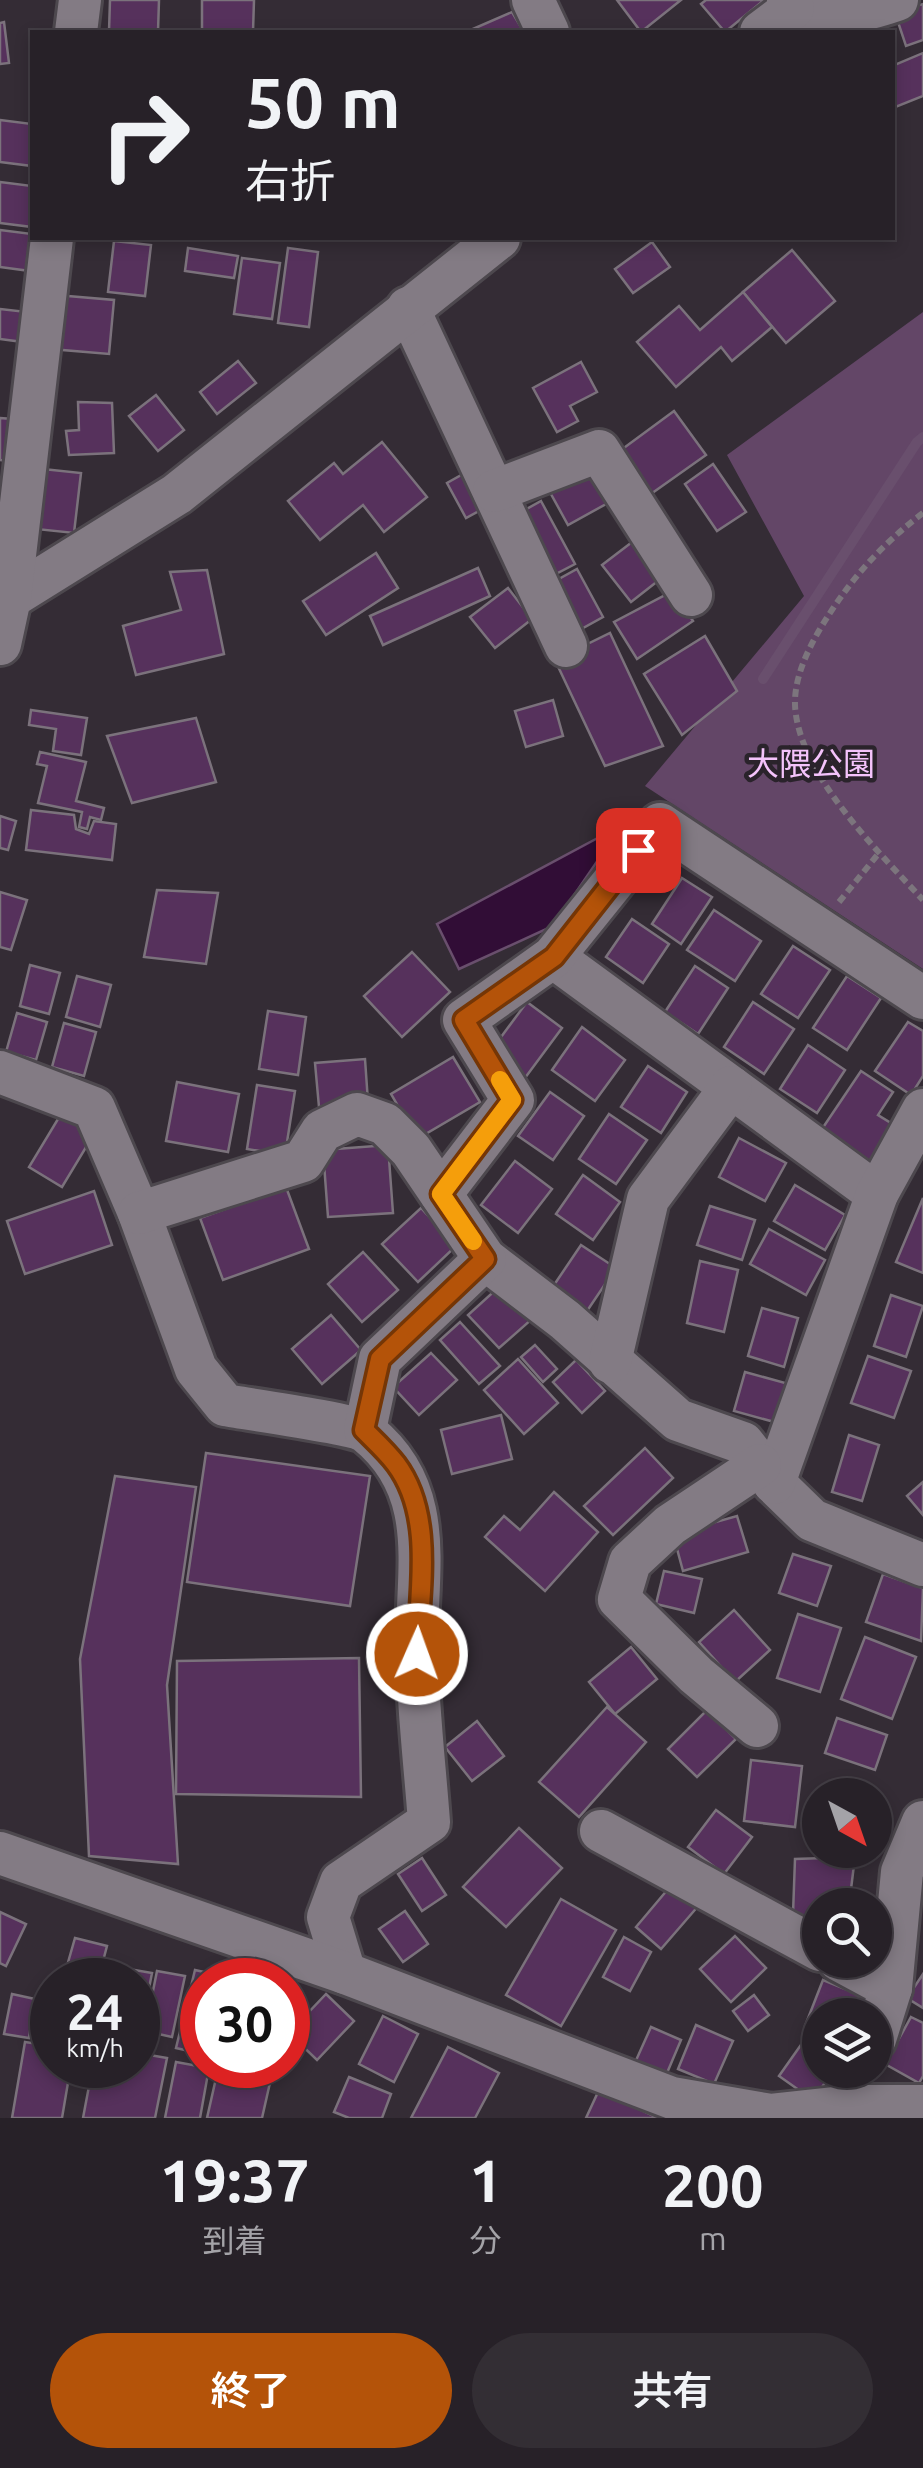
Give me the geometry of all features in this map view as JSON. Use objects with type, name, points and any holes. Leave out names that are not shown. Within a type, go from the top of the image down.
[{"type":"street","points":[[76,30],[80,0]]},
{"type":"street","points":[[533,0],[547,30]]},
{"type":"street","points":[[780,13],[859,13],[897,0]]},
{"type":"street","points":[[4,623],[17,390],[52,240]]},
{"type":"street","points":[[4,623],[176,494],[496,240]]},
{"type":"street","points":[[408,308],[566,646]]},
{"type":"street","points":[[494,492],[599,451],[692,595]]},
{"type":"street","points":[[441,1194],[512,1100],[464,1020],[554,957],[660,824],[923,998]]},
{"type":"street","points":[[554,957],[877,1194]]},
{"type":"street","points":[[0,1072],[94,1108],[139,1212],[196,1369],[225,1405],[364,1430],[398,1465],[413,1497],[422,1537],[417,1654],[429,1822],[341,1882],[328,1917],[345,1973]]},
{"type":"street","points":[[610,1362],[648,1199],[730,1087]]},
{"type":"street","points":[[757,1726],[696,1675],[619,1599],[630,1562],[670,1525],[767,1474],[877,1194],[923,1110]]},
{"type":"street","points":[[139,1212],[303,1161],[322,1131],[357,1114],[385,1124],[411,1150],[485,1259],[565,1320],[678,1420],[743,1444],[812,1520],[923,1565]]},
{"type":"street","points":[[364,1430],[380,1359],[485,1259]]},
{"type":"street","points":[[888,1998],[902,1872],[923,1822]]},
{"type":"street","points":[[601,1831],[802,1940]]},
{"type":"street","points":[[0,1853],[345,1973],[672,2098],[772,2115],[860,2088],[923,2106]]},
{"type":"street","points":[[873,1978],[891,1988]]},
{"type":"path","points":[[923,513],[895,534],[848,586],[822,625],[798,674],[795,706],[805,748],[824,782],[879,853],[923,900]]},
{"type":"path","points":[[818,928],[879,853]]},
{"type":"green space","name":"大隈公園","points":[[923,312],[923,969],[645,786],[804,596],[727,455]]},
{"type":"shaded area","points":[[622,825],[553,926],[459,969],[437,924]]},
{"type":"building","points":[[110,0],[159,0],[158,30],[109,30]]},
{"type":"building","points":[[202,0],[254,0],[253,30],[202,30]]},
{"type":"building","points":[[617,0],[681,0],[644,30]]},
{"type":"building","points":[[706,0],[763,1],[727,30],[701,4]]},
{"type":"building","points":[[923,4],[923,40],[906,46],[895,13]]},
{"type":"building","points":[[512,12],[523,30],[471,30]]},
{"type":"building","points":[[4,22],[9,63],[0,64],[0,23]]},
{"type":"building","points":[[923,53],[923,96],[895,107],[895,65]]},
{"type":"building","points":[[0,120],[30,124],[30,166],[0,162]]},
{"type":"building","points":[[0,182],[30,186],[30,227],[0,223]]},
{"type":"building","points":[[0,230],[30,234],[30,271],[0,267]]},
{"type":"building","points":[[114,241],[151,245],[145,296],[108,292]]},
{"type":"building","points":[[652,242],[670,267],[633,293],[615,269]]},
{"type":"building","points":[[188,248],[238,256],[234,278],[185,271]]},
{"type":"building","points":[[288,248],[318,252],[309,327],[278,323]]},
{"type":"building","points":[[792,250],[835,301],[786,343],[743,292]]},
{"type":"building","points":[[242,258],[280,263],[272,319],[234,314]]},
{"type":"building","points":[[743,292],[772,327],[732,361],[721,347],[676,387],[637,342],[679,306],[700,330]]},
{"type":"building","points":[[56,295],[114,300],[109,354],[51,349]]},
{"type":"building","points":[[0,309],[27,312],[23,342],[0,339]]},
{"type":"building","points":[[238,361],[256,383],[217,414],[200,392]]},
{"type":"building","points":[[581,362],[597,392],[570,406],[578,421],[557,432],[533,388]]},
{"type":"building","points":[[156,395],[184,430],[158,451],[129,416]]},
{"type":"building","points":[[78,402],[112,403],[114,453],[69,455],[66,431],[79,430]]},
{"type":"building","points":[[674,411],[706,455],[648,496],[617,453]]},
{"type":"building","points":[[0,418],[12,419],[8,461],[0,460]]},
{"type":"building","points":[[382,442],[427,497],[384,532],[363,505],[320,540],[288,501],[334,463],[343,474]]},
{"type":"building","points":[[595,459],[617,498],[568,525],[546,485]]},
{"type":"building","points":[[713,464],[746,512],[717,531],[685,484]]},
{"type":"building","points":[[43,469],[81,473],[74,533],[36,529]]},
{"type":"building","points":[[472,469],[490,505],[466,518],[447,483]]},
{"type":"building","points":[[541,501],[575,564],[548,578],[514,516]]},
{"type":"building","points":[[640,536],[668,573],[631,602],[602,565]]},
{"type":"building","points":[[376,553],[398,588],[326,635],[303,601]]},
{"type":"building","points":[[478,568],[490,596],[383,645],[370,616]]},
{"type":"building","points":[[577,569],[603,617],[574,633],[548,585]]},
{"type":"building","points":[[207,570],[224,654],[136,675],[123,626],[181,610],[170,572]]},
{"type":"building","points":[[508,588],[532,619],[495,648],[470,617]]},
{"type":"building","points":[[673,591],[693,621],[637,659],[614,622]]},
{"type":"building","points":[[610,633],[663,746],[605,766],[555,660]]},
{"type":"building","points":[[705,636],[737,691],[682,735],[644,674]]},
{"type":"building","points":[[553,700],[563,736],[526,747],[515,711]]},
{"type":"building","points":[[31,710],[87,718],[81,755],[53,751],[56,729],[29,725]]},
{"type":"building","points":[[196,718],[216,782],[132,803],[107,736]]},
{"type":"building","points":[[40,752],[86,762],[76,801],[104,808],[101,820],[90,817],[87,829],[79,827],[82,812],[38,803],[47,766],[37,764]]},
{"type":"building","points":[[31,810],[74,815],[76,829],[89,834],[94,821],[116,824],[112,860],[26,850]]},
{"type":"building","points":[[0,816],[16,821],[8,850],[0,848]]},
{"type":"building","points":[[682,878],[712,897],[681,944],[652,924]]},
{"type":"building","points":[[157,890],[218,893],[206,964],[144,957]]},
{"type":"building","points":[[0,892],[27,900],[11,950],[0,947]]},
{"type":"building","points":[[714,910],[761,941],[735,981],[687,950]]},
{"type":"building","points":[[632,919],[669,944],[643,983],[606,957]]},
{"type":"building","points":[[793,946],[830,970],[798,1018],[761,994]]},
{"type":"building","points":[[412,952],[450,992],[402,1037],[364,996]]},
{"type":"building","points":[[30,965],[60,973],[49,1014],[20,1006]]},
{"type":"building","points":[[695,966],[728,988],[698,1034],[665,1012]]},
{"type":"building","points":[[77,976],[111,985],[100,1027],[66,1017]]},
{"type":"building","points":[[847,976],[881,998],[847,1050],[813,1028]]},
{"type":"building","points":[[527,1002],[562,1028],[522,1082],[487,1056]]},
{"type":"building","points":[[753,1002],[794,1029],[764,1074],[724,1047]]},
{"type":"building","points":[[268,1011],[306,1017],[298,1075],[259,1069]]},
{"type":"building","points":[[17,1013],[47,1022],[36,1060],[6,1052]]},
{"type":"building","points":[[908,1022],[923,1031],[923,1076],[911,1095],[875,1071]]},
{"type":"building","points":[[64,1023],[96,1032],[84,1076],[52,1067]]},
{"type":"building","points":[[582,1027],[625,1060],[595,1101],[552,1070]]},
{"type":"building","points":[[808,1045],[845,1070],[817,1113],[780,1089]]},
{"type":"building","points":[[453,1057],[480,1102],[417,1139],[391,1094]]},
{"type":"building","points":[[365,1059],[368,1102],[319,1107],[315,1063]]},
{"type":"building","points":[[648,1066],[687,1092],[661,1133],[621,1107]]},
{"type":"building","points":[[861,1071],[893,1092],[878,1115],[894,1125],[868,1164],[820,1132]]},
{"type":"building","points":[[177,1082],[239,1094],[228,1152],[166,1141]]},
{"type":"building","points":[[257,1085],[295,1091],[285,1155],[247,1149]]},
{"type":"building","points":[[550,1092],[584,1116],[553,1160],[518,1136]]},
{"type":"building","points":[[61,1114],[94,1134],[62,1187],[29,1167]]},
{"type":"building","points":[[609,1114],[647,1140],[616,1184],[579,1159]]},
{"type":"building","points":[[739,1138],[786,1163],[765,1201],[719,1177]]},
{"type":"building","points":[[388,1145],[393,1213],[328,1217],[323,1150]]},
{"type":"building","points":[[515,1161],[552,1189],[518,1233],[481,1205]]},
{"type":"building","points":[[583,1175],[620,1202],[593,1240],[556,1214]]},
{"type":"building","points":[[795,1185],[845,1215],[825,1250],[774,1221]]},
{"type":"building","points":[[286,1187],[309,1249],[223,1280],[200,1218]]},
{"type":"building","points":[[94,1191],[112,1245],[25,1274],[7,1221]]},
{"type":"building","points":[[923,1198],[923,1273],[896,1262]]},
{"type":"building","points":[[710,1206],[755,1220],[742,1260],[697,1245]]},
{"type":"building","points":[[421,1208],[456,1246],[418,1282],[382,1244]]},
{"type":"building","points":[[769,1229],[825,1260],[806,1295],[750,1264]]},
{"type":"building","points":[[581,1245],[616,1268],[587,1311],[552,1288]]},
{"type":"building","points":[[363,1252],[398,1290],[362,1322],[328,1284]]},
{"type":"building","points":[[700,1261],[738,1270],[724,1332],[687,1323]]},
{"type":"building","points":[[501,1285],[532,1319],[499,1348],[468,1315]]},
{"type":"building","points":[[891,1295],[923,1306],[906,1357],[874,1346]]},
{"type":"building","points":[[762,1308],[798,1318],[784,1367],[748,1356]]},
{"type":"building","points":[[331,1315],[361,1350],[322,1384],[292,1349]]},
{"type":"building","points":[[460,1322],[500,1366],[479,1384],[440,1340]]},
{"type":"building","points":[[535,1345],[557,1369],[543,1382],[521,1357]]},
{"type":"building","points":[[431,1353],[457,1380],[419,1415],[393,1387]]},
{"type":"building","points":[[868,1356],[911,1371],[894,1418],[851,1403]]},
{"type":"building","points":[[518,1359],[558,1403],[524,1434],[484,1390]]},
{"type":"building","points":[[576,1360],[605,1391],[582,1413],[553,1382]]},
{"type":"building","points":[[745,1372],[789,1384],[778,1423],[734,1411]]},
{"type":"building","points":[[501,1415],[512,1459],[452,1474],[441,1430]]},
{"type":"building","points":[[849,1435],[879,1445],[862,1501],[832,1492]]},
{"type":"building","points":[[645,1448],[673,1478],[613,1535],[584,1506]]},
{"type":"building","points":[[206,1453],[370,1476],[350,1606],[187,1582]]},
{"type":"building","points":[[115,1476],[196,1487],[167,1685],[178,1864],[89,1856],[80,1659]]},
{"type":"building","points":[[923,1482],[923,1515],[907,1496]]},
{"type":"building","points":[[554,1492],[598,1532],[545,1591],[485,1537],[504,1516],[520,1530]]},
{"type":"building","points":[[737,1516],[748,1552],[683,1571],[673,1534]]},
{"type":"building","points":[[793,1554],[831,1566],[817,1606],[779,1593]]},
{"type":"building","points":[[664,1571],[702,1579],[694,1613],[656,1604]]},
{"type":"building","points":[[883,1574],[923,1588],[921,1641],[866,1622]]},
{"type":"building","points":[[734,1610],[770,1650],[735,1682],[699,1642]]},
{"type":"building","points":[[798,1614],[841,1628],[820,1692],[777,1678]]},
{"type":"building","points":[[865,1637],[916,1657],[892,1719],[841,1699]]},
{"type":"building","points":[[631,1647],[657,1679],[615,1714],[589,1682]]},
{"type":"building","points":[[359,1658],[361,1797],[176,1794],[177,1661]]},
{"type":"building","points":[[607,1707],[646,1742],[579,1817],[539,1782]]},
{"type":"building","points":[[707,1710],[736,1739],[697,1777],[668,1749]]},
{"type":"building","points":[[837,1718],[887,1735],[875,1770],[825,1753]]},
{"type":"building","points":[[477,1721],[504,1756],[472,1781],[445,1747]]},
{"type":"building","points":[[751,1760],[802,1766],[795,1827],[744,1821]]},
{"type":"building","points":[[716,1810],[752,1837],[724,1874],[688,1847]]},
{"type":"building","points":[[519,1828],[562,1868],[506,1927],[463,1887]]},
{"type":"building","points":[[422,1858],[446,1895],[422,1911],[398,1874]]},
{"type":"building","points":[[795,1859],[802,1859],[802,1868],[854,1868],[851,1888],[802,1888],[802,1918],[793,1914]]},
{"type":"building","points":[[674,1882],[700,1904],[661,1949],[636,1927]]},
{"type":"building","points":[[561,1899],[616,1930],[561,2026],[506,1995]]},
{"type":"building","points":[[405,1911],[428,1944],[403,1962],[379,1929]]},
{"type":"building","points":[[0,1912],[26,1924],[6,1966],[0,1963]]},
{"type":"building","points":[[735,1936],[766,1968],[731,2002],[700,1969]]},
{"type":"building","points":[[624,1937],[651,1952],[630,1991],[603,1977]]},
{"type":"building","points":[[75,1938],[107,1946],[104,1958],[69,1958]]},
{"type":"building","points":[[160,1972],[180,1975],[180,1999],[172,2037],[160,2034]]},
{"type":"building","points":[[923,1974],[923,2008],[907,1998]]},
{"type":"building","points":[[823,1980],[860,1995],[859,1998],[816,1998]]},
{"type":"building","points":[[12,1994],[30,1998],[29,2038],[4,2034]]},
{"type":"building","points":[[326,1994],[354,2021],[317,2060],[310,2053],[310,2011]]},
{"type":"building","points":[[754,1995],[769,2015],[748,2031],[733,2011]]},
{"type":"building","points":[[383,2016],[418,2034],[394,2082],[359,2064]]},
{"type":"building","points":[[911,2017],[923,2023],[923,2076],[919,2083],[892,2068],[892,2051]]},
{"type":"building","points":[[696,2025],[733,2041],[714,2084],[678,2069]]},
{"type":"building","points":[[651,2027],[681,2040],[664,2080],[633,2067]]},
{"type":"building","points":[[25,2042],[30,2043],[30,2088],[67,2088],[62,2118],[12,2118]]},
{"type":"building","points":[[802,2043],[802,2088],[821,2088],[813,2100],[779,2076]]},
{"type":"building","points":[[448,2047],[499,2073],[475,2118],[411,2118]]},
{"type":"building","points":[[160,2057],[167,2058],[155,2118],[83,2118],[89,2088],[160,2088]]},
{"type":"building","points":[[176,2062],[180,2063],[180,2088],[205,2088],[200,2118],[165,2118]]},
{"type":"building","points":[[349,2077],[391,2094],[382,2118],[349,2118],[334,2112]]},
{"type":"building","points":[[214,2088],[269,2088],[262,2118],[207,2118]]},
{"type":"building","points":[[599,2090],[658,2118],[586,2118]]},
{"type":"waterway","points":[[763,679],[923,437]]},
{"type":"slow traffic","points":[[473,1241],[441,1194],[512,1100],[500,1080]]},
{"type":"route","points":[[417,1654],[422,1537],[413,1497],[398,1465],[364,1430],[380,1359],[485,1259],[441,1194],[512,1100],[464,1020],[554,957],[638,850]]}]
